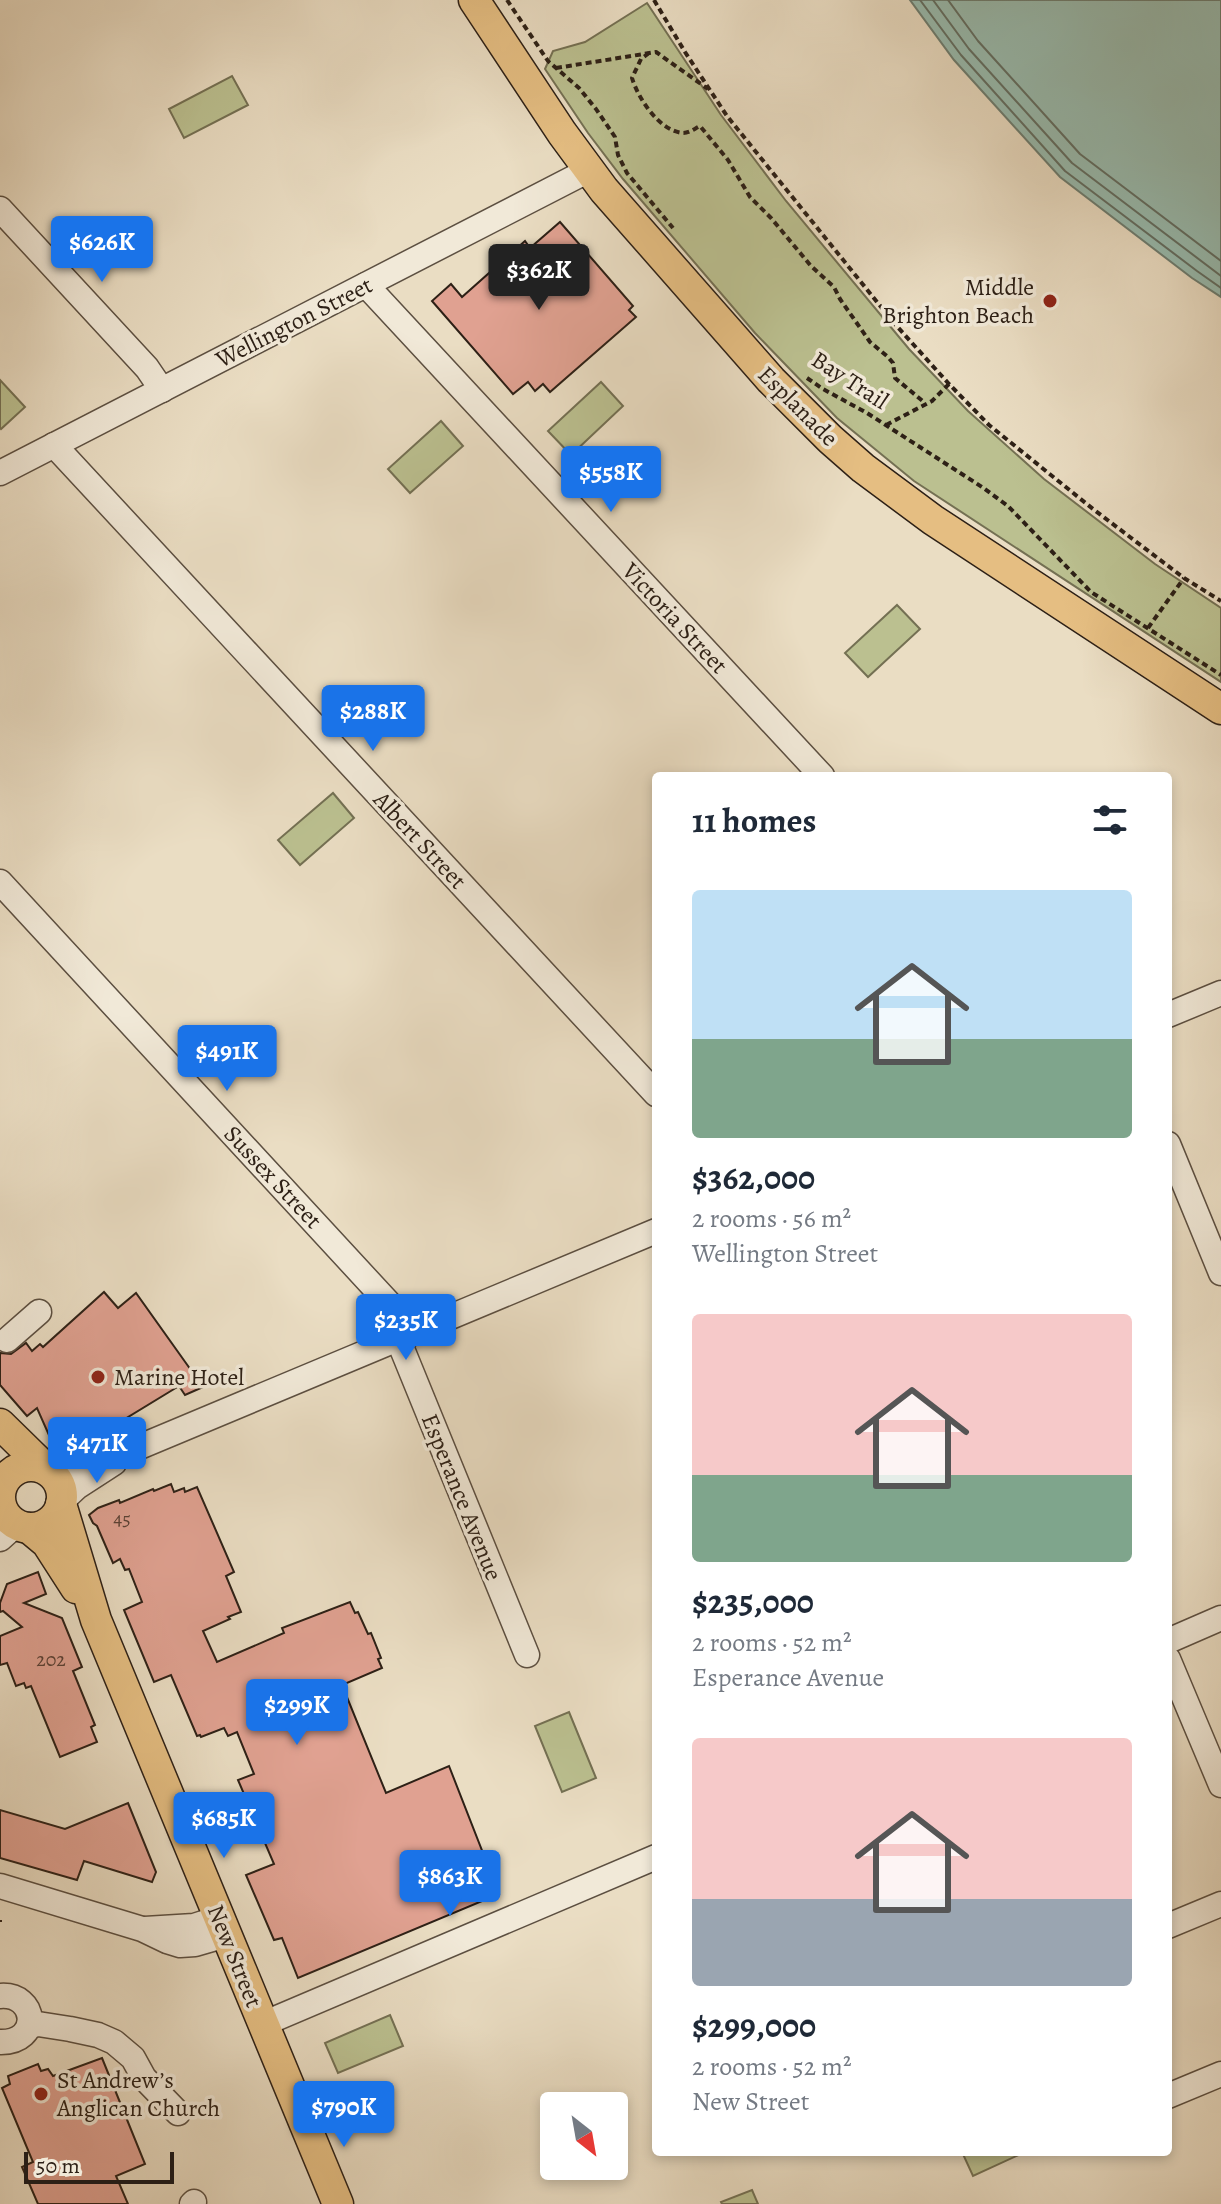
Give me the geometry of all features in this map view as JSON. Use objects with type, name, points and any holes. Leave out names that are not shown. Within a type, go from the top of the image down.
[{"type":"main road","name":"Esplanade","points":[[474,0],[589,170],[771,380],[830,439],[863,468],[945,527],[1221,709]]},
{"type":"main road","points":[[0,1424],[46,1469],[60,1484],[62,1503],[52,1520],[41,1526],[6,1500],[26,1466],[46,1469]]},
{"type":"main road","name":"New Street","points":[[6,1500],[47,1543],[96,1620]]},
{"type":"main road","name":"New Street","points":[[62,1503],[96,1620],[338,2204]]},
{"type":"street","name":"Wellington Street","points":[[0,473],[589,170]]},
{"type":"street","points":[[0,209],[147,368],[162,390]]},
{"type":"street","name":"Victoria Street","points":[[366,285],[818,772]]},
{"type":"street","name":"Albert Street","points":[[54,445],[652,1090]]},
{"type":"street","name":"Sussex Street","points":[[0,882],[396,1311],[405,1337]]},
{"type":"street","points":[[1172,1013],[1221,993]]},
{"type":"street","points":[[1172,1154],[1221,1273]]},
{"type":"street","points":[[46,1469],[68,1469],[137,1448],[652,1234]]},
{"type":"street","points":[[7,1340],[39,1312]]},
{"type":"street","name":"Esperance Avenue","points":[[405,1337],[527,1655]]},
{"type":"street","points":[[62,1503],[77,1487],[137,1448]]},
{"type":"street","points":[[1172,1639],[1221,1618]]},
{"type":"street","points":[[1172,1669],[1221,1785]]},
{"type":"street","points":[[263,2024],[652,1859]]},
{"type":"street","points":[[0,1886],[142,1929],[180,1945],[195,1944],[223,1926]]},
{"type":"street","points":[[1172,1924],[1221,1904]]},
{"type":"street","points":[[0,1996],[8,1995],[21,2001],[28,2010],[29,2026],[13,2042],[0,2042]]},
{"type":"street","points":[[29,2026],[38,2024],[70,2029],[114,2042],[133,2058],[144,2078],[178,2113]]},
{"type":"street","points":[[1172,2094],[1221,2074]]},
{"type":"path","points":[[507,0],[541,51],[596,109],[615,137],[621,164],[678,233]]},
{"type":"path","points":[[654,0],[727,116],[894,323],[949,384],[989,425],[1093,509],[1184,578],[1221,601]]},
{"type":"path","points":[[556,68],[656,52],[710,91]]},
{"type":"path","points":[[649,53],[641,59],[632,78],[642,103],[655,117],[678,132],[687,133],[700,126],[728,160],[750,197],[811,266],[834,287],[870,342],[893,363],[895,378],[925,403]]},
{"type":"path","name":"Bay Trail","points":[[804,376],[982,487],[1008,506],[1091,592],[1221,675]]},
{"type":"path","points":[[886,425],[932,401],[949,384]]},
{"type":"path","points":[[1147,628],[1184,578]]},
{"type":"green space","points":[[647,3],[721,115],[786,201],[909,349],[968,411],[1044,479],[1155,564],[1221,608],[1221,682],[914,481],[837,418],[755,333],[623,179],[545,69],[553,51],[585,42]]},
{"type":"green space","points":[[232,76],[248,105],[184,138],[169,109]]},
{"type":"green space","points":[[0,380],[25,407],[1,429],[0,428]]},
{"type":"green space","points":[[601,382],[623,406],[571,455],[548,431]]},
{"type":"green space","points":[[441,421],[463,446],[410,493],[388,469]]},
{"type":"green space","points":[[897,605],[920,629],[868,677],[845,653]]},
{"type":"green space","points":[[333,793],[354,818],[300,865],[278,840]]},
{"type":"green space","points":[[569,1712],[596,1778],[562,1792],[535,1726]]},
{"type":"green space","points":[[390,2015],[403,2046],[338,2073],[325,2043]]},
{"type":"green space","points":[[964,2156],[1016,2156],[973,2176]]},
{"type":"green space","points":[[752,2190],[758,2204],[721,2202]]},
{"type":"water","points":[[910,0],[1221,0],[1221,297],[1060,177],[954,60]]},
{"type":"building","points":[[560,222],[633,306],[629,310],[636,317],[550,392],[543,384],[535,391],[528,382],[513,394],[432,301],[451,284],[462,297],[525,241],[530,248]]},
{"type":"building","name":"Marine Hotel","points":[[104,1292],[118,1308],[136,1293],[203,1387],[185,1395],[179,1386],[126,1420],[56,1451],[37,1408],[27,1416],[0,1385],[0,1353],[11,1354],[26,1343],[32,1351],[40,1344],[43,1347]]},
{"type":"building","points":[[171,1484],[174,1492],[197,1487],[234,1572],[226,1576],[241,1612],[203,1631],[217,1662],[284,1633],[282,1628],[350,1602],[368,1634],[371,1633],[382,1668],[342,1685],[386,1793],[449,1766],[499,1894],[298,1978],[282,1938],[274,1940],[246,1875],[274,1864],[238,1780],[254,1774],[237,1732],[228,1736],[224,1728],[197,1736],[171,1675],[154,1682],[124,1610],[142,1602],[129,1569],[125,1570],[120,1559],[113,1563],[89,1515],[119,1500],[120,1503]]},
{"type":"building","points":[[38,1572],[46,1594],[24,1603],[62,1618],[82,1667],[73,1671],[95,1725],[91,1727],[97,1742],[60,1757],[31,1686],[26,1688],[24,1683],[16,1686],[7,1663],[0,1665],[0,1636],[22,1627],[3,1611],[0,1612],[7,1584]]},
{"type":"building","points":[[128,1803],[156,1872],[152,1882],[84,1861],[77,1880],[0,1858],[0,1810],[65,1829]]},
{"type":"building","points":[[102,2058],[145,2164],[116,2176],[128,2204],[38,2204],[22,2167],[33,2162],[2,2088],[10,2084],[8,2076],[38,2064],[41,2071],[48,2069],[53,2076]]},
{"type":"place","name":"Middle Brighton Beach","points":[[1050,301]]},
{"type":"place","name":"Marine Hotel","points":[[98,1377]]},
{"type":"place","name":"St Andrew’s Anglican Church","points":[[41,2094]]}]
